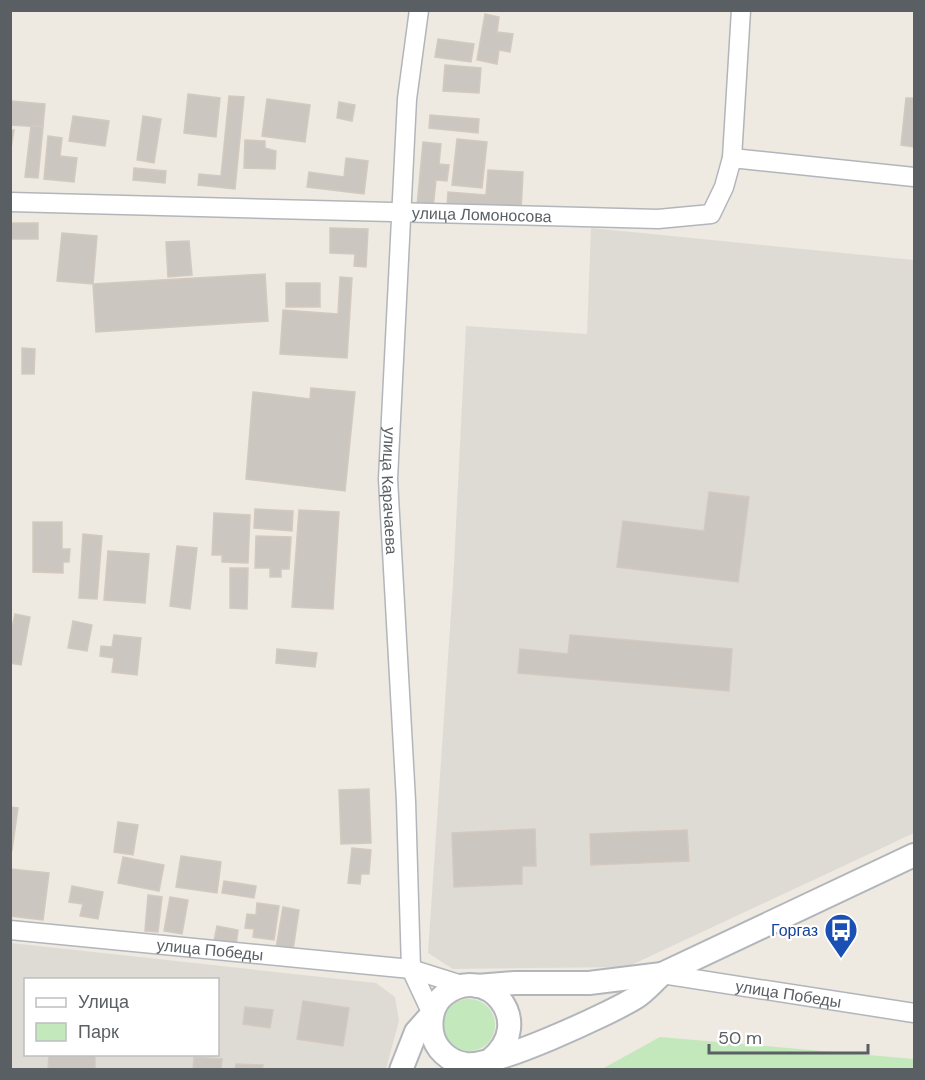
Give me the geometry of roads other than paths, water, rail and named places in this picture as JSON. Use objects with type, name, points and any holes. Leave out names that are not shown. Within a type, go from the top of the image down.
[{"type":"street","name":"улица Карачаева","points":[[411,969],[406,801],[388,478],[407,99],[419,10]]},
{"type":"street","points":[[741,10],[732,158],[915,177]]},
{"type":"street","name":"улица Ломоносова","points":[[10,202],[658,219],[711,214],[724,187],[732,158]]},
{"type":"street","points":[[411,969],[432,1014],[430,1024],[433,1039],[441,1052],[454,1061],[479,1064],[517,1053],[636,998],[662,974],[915,855]]},
{"type":"street","name":"улица Победы","points":[[10,930],[411,969],[471,986]]},
{"type":"street","points":[[401,1070],[416,1032],[432,1014],[443,996],[456,988],[515,983],[589,983],[662,974]]},
{"type":"street","name":"улица Победы","points":[[662,974],[915,1013]]},
{"type":"street","points":[[471,986],[497,995],[509,1017],[510,1030],[507,1041],[479,1064]]},
{"type":"place","name":"Горгаз","points":[[841,959]]}]
